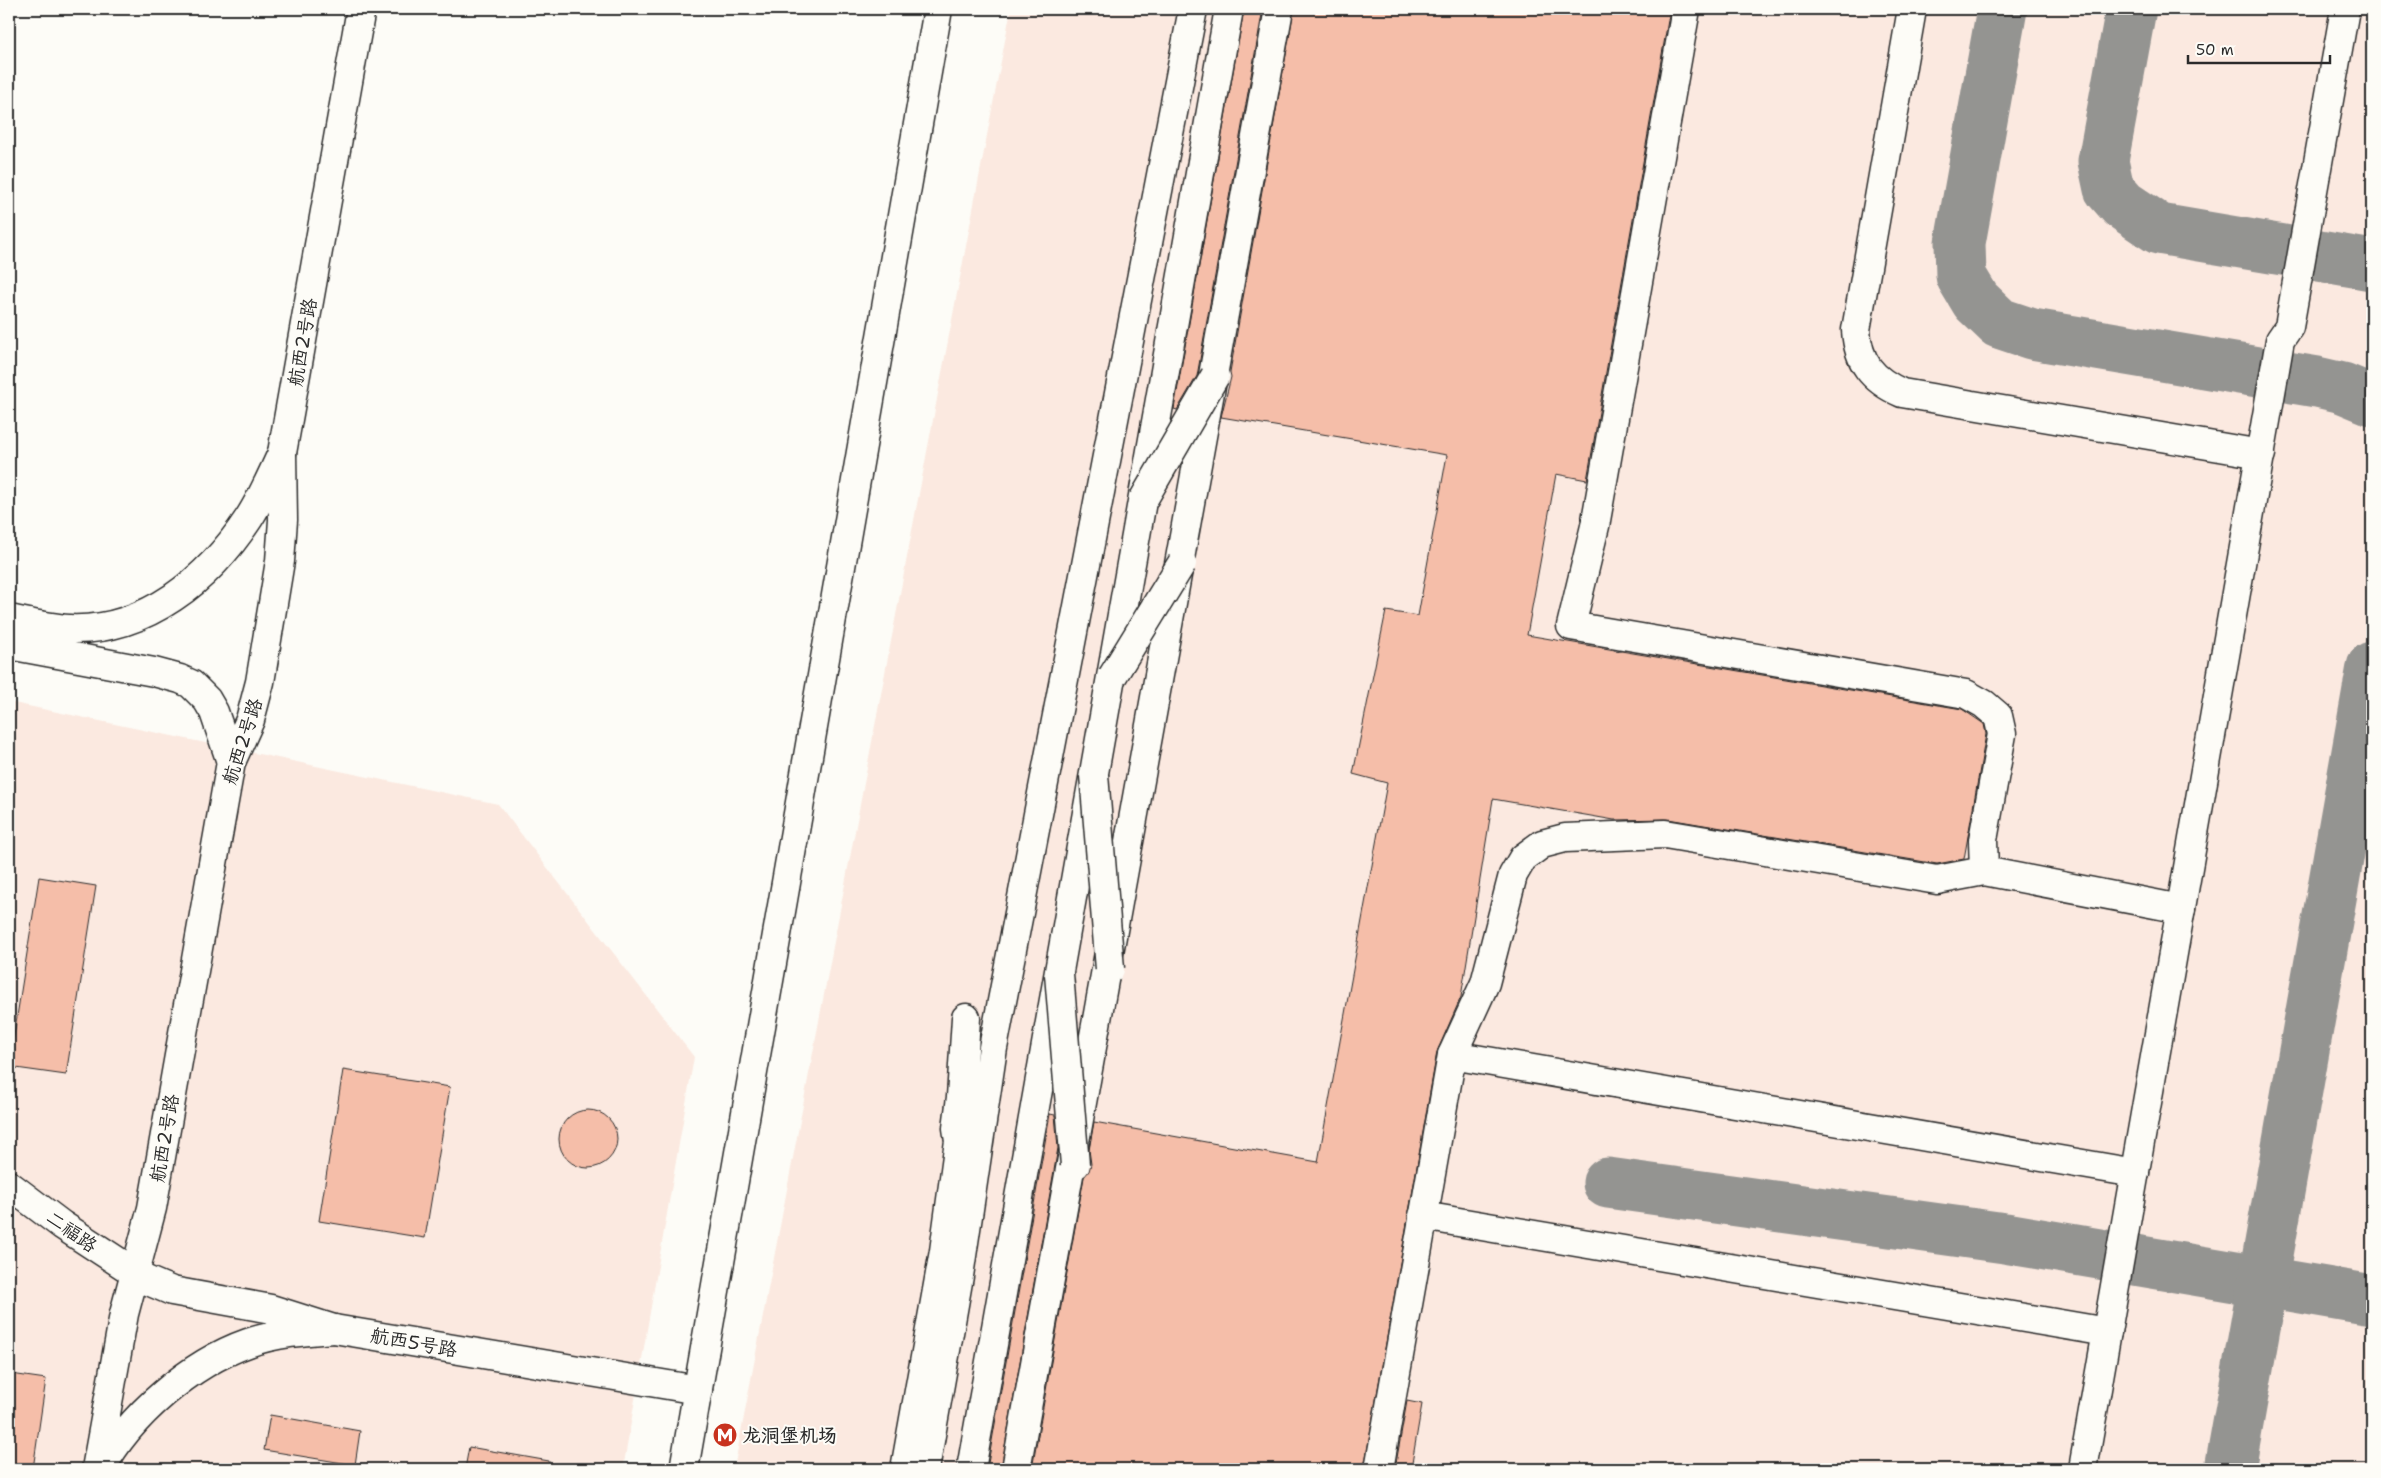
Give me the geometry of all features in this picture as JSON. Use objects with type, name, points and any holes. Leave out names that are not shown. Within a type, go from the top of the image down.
[{"type":"main road","name":"航西2号路","points":[[96,1469],[124,1314],[152,1208],[231,762],[250,720],[260,682],[280,561],[283,520],[282,453],[361,9]]},
{"type":"main road","points":[[684,1469],[938,9]]},
{"type":"main road","points":[[925,1469],[959,1276],[993,1048],[1193,9]]},
{"type":"main road","points":[[972,1469],[1230,9]]},
{"type":"main road","points":[[1022,1469],[1280,9]]},
{"type":"main road","points":[[1016,1469],[1280,9]]},
{"type":"main road","points":[[1686,9],[1595,526],[1571,626],[1966,694],[1984,704],[1998,716],[2002,734],[1983,840],[1984,871]]},
{"type":"main road","points":[[1912,9],[1856,330],[1857,348],[1866,367],[1883,385],[1902,393],[2260,454]]},
{"type":"main road","points":[[2083,1469],[2280,340],[2289,327],[2345,9]]},
{"type":"main road","points":[[1143,500],[1215,376]]},
{"type":"main road","points":[[9,619],[62,628],[89,629],[128,621],[168,603],[204,573],[237,536],[261,498],[282,453]]},
{"type":"main road","points":[[1112,676],[1182,563]]},
{"type":"main road","points":[[9,645],[154,672],[191,684],[207,700],[214,712],[231,762]]},
{"type":"main road","points":[[1094,775],[1110,969]]},
{"type":"main road","points":[[1379,1469],[1452,1055],[1485,983],[1513,875],[1523,858],[1542,844],[1565,838],[1665,834],[1937,880],[1984,871],[2181,909]]},
{"type":"main road","points":[[1059,974],[1075,1165]]},
{"type":"main road","points":[[904,1469],[944,1251],[959,1141],[957,1128],[962,1097],[962,1054],[966,1018]]},
{"type":"main road","points":[[1452,1055],[2135,1173]]},
{"type":"main road","points":[[891,1469],[948,1149],[950,1140],[957,1128]]},
{"type":"main road","name":"二福路","points":[[9,1185],[62,1225],[136,1274]]},
{"type":"main road","points":[[1423,1216],[2107,1332]]},
{"type":"main road","name":"航西5号路","points":[[136,1274],[172,1290],[271,1309],[334,1328],[698,1390]]},
{"type":"main road","points":[[101,1469],[119,1440],[138,1419],[173,1387],[202,1365],[249,1342],[279,1335],[334,1328]]},
{"type":"shaded area","points":[[1011,9],[2372,9],[2372,1469],[734,1469]]},
{"type":"shaded area","points":[[9,702],[498,804],[694,1057],[623,1469],[9,1469]]},
{"type":"building","points":[[1244,9],[1263,9],[1197,376],[1177,410],[1174,409]]},
{"type":"building","points":[[1294,9],[1670,9],[1587,480],[1556,474],[1527,635],[1962,709],[1984,724],[1986,734],[1964,859],[1937,864],[1668,819],[1614,820],[1493,799],[1461,997],[1437,1052],[1364,1469],[1032,1469],[1084,1177],[1089,1171],[1091,1164],[1089,1150],[1094,1122],[1318,1162],[1387,783],[1353,774],[1386,611],[1418,616],[1447,455],[1221,417],[1231,377],[1230,372]]},
{"type":"building","points":[[39,877],[96,886],[66,1075],[9,1067]]},
{"type":"building","points":[[343,1070],[450,1087],[425,1238],[319,1221]]},
{"type":"building","points":[[588,1110],[599,1112],[612,1123],[617,1139],[615,1150],[604,1163],[588,1168],[577,1166],[564,1155],[559,1139],[561,1128],[572,1115]]},
{"type":"building","points":[[1050,1114],[1055,1115],[1058,1148],[1001,1469],[987,1469]]},
{"type":"building","points":[[11,1374],[46,1379],[33,1469],[9,1469],[9,1392]]},
{"type":"building","points":[[1407,1401],[1422,1404],[1411,1469],[1395,1469]]},
{"type":"building","points":[[270,1415],[360,1431],[355,1465],[264,1450]]},
{"type":"building","points":[[469,1447],[549,1461],[548,1469],[465,1469]]},
{"type":"taxiway","points":[[2002,9],[1960,243],[1961,276],[1976,301],[1999,323],[2032,334],[2317,382],[2343,388],[2372,400]]},
{"type":"taxiway","points":[[2131,9],[2103,161],[2109,189],[2123,205],[2159,229],[2372,265]]},
{"type":"taxiway","points":[[2230,1469],[2372,667]]},
{"type":"taxiway","points":[[1608,1183],[2005,1238],[2372,1300]]},
{"type":"place","name":"龙洞堡机场","points":[[725,1435]]}]
